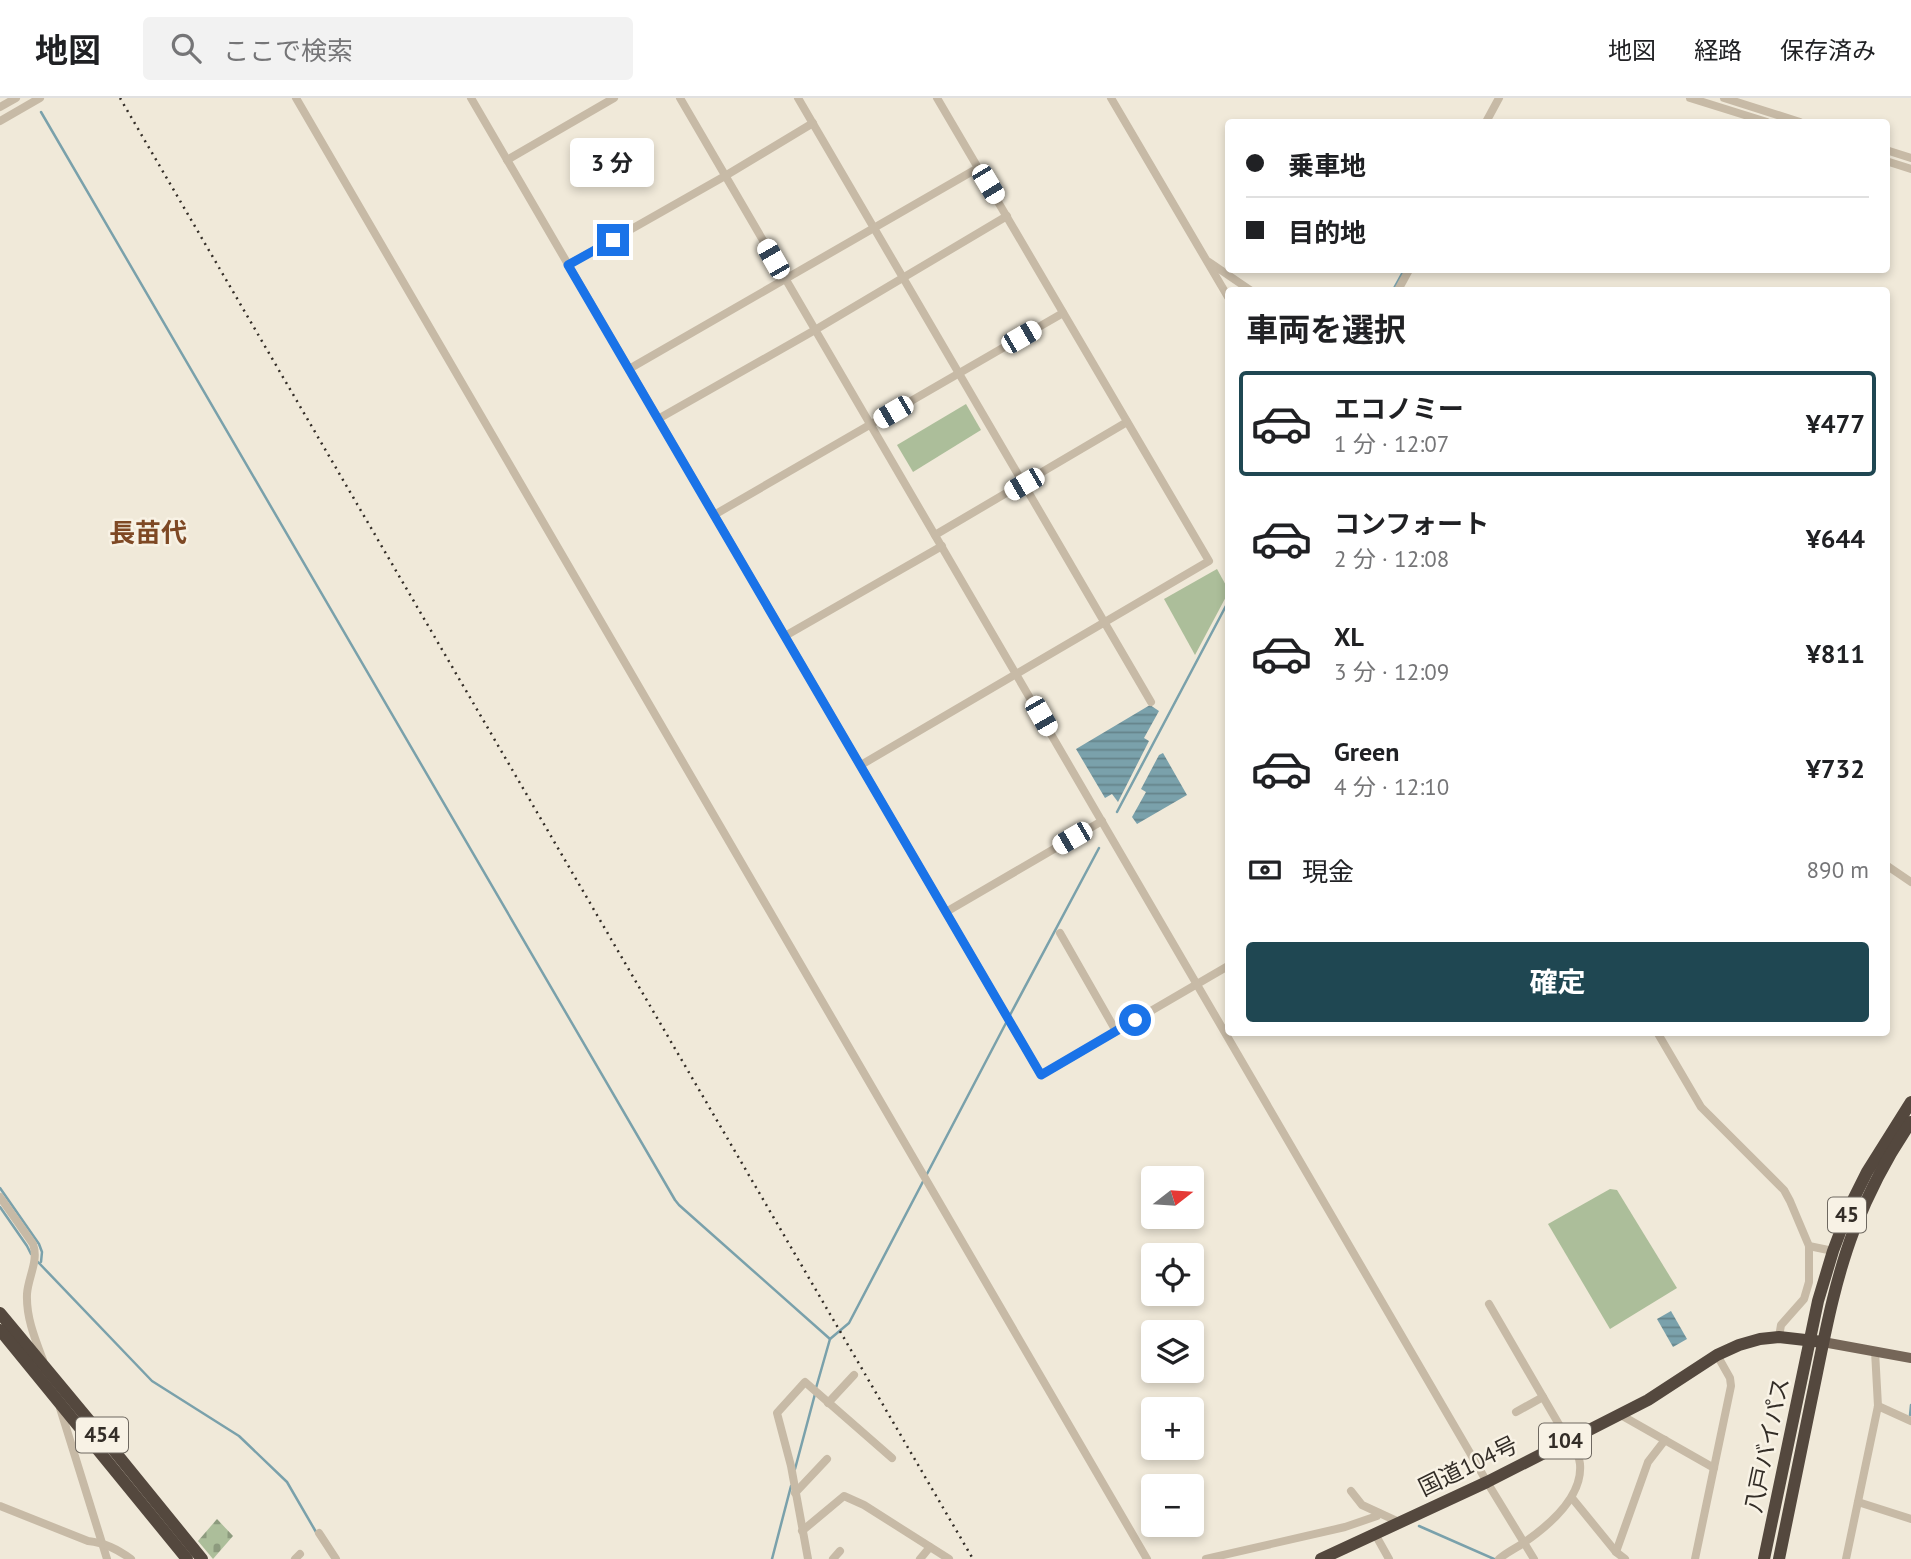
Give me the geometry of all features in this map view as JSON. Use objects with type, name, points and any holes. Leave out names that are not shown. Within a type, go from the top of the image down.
[{"type":"highway","name":"45","points":[[1810,1340],[1818,1300],[1850,1206],[1867,1172],[1911,1101]]},
{"type":"highway","name":"45","points":[[1824,1342],[1854,1231],[1869,1195],[1911,1122]]},
{"type":"highway","name":"454","points":[[0,1313],[202,1559]]},
{"type":"highway","name":"454","points":[[0,1330],[187,1559]]},
{"type":"highway","name":"国道104号","points":[[1321,1559],[1487,1482],[1648,1400],[1717,1354],[1760,1339],[1779,1337],[1824,1342]]},
{"type":"highway","name":"八戸バイパス","points":[[1765,1559],[1810,1340]]},
{"type":"highway","name":"八戸バイパス","points":[[1779,1559],[1824,1342]]},
{"type":"main road","points":[[1824,1342],[1911,1358]]},
{"type":"street","points":[[0,107],[16,98]]},
{"type":"street","points":[[0,121],[40,98]]},
{"type":"street","points":[[296,98],[1147,1559]]},
{"type":"street","points":[[471,98],[1041,1075],[1225,968]]},
{"type":"street","points":[[507,160],[614,98]]},
{"type":"street","points":[[680,98],[1225,1032]]},
{"type":"street","points":[[798,98],[1151,702]]},
{"type":"street","points":[[861,765],[1209,561],[937,98]]},
{"type":"street","points":[[1111,98],[1225,293]]},
{"type":"street","points":[[1488,119],[1499,98]]},
{"type":"street","points":[[1690,98],[1757,119]]},
{"type":"street","points":[[1724,98],[1790,119]]},
{"type":"street","points":[[568,265],[813,123]]},
{"type":"street","points":[[1890,151],[1911,158]]},
{"type":"street","points":[[1890,162],[1911,169]]},
{"type":"street","points":[[629,369],[978,168]]},
{"type":"street","points":[[658,419],[1007,216]]},
{"type":"street","points":[[1206,260],[1225,273]]},
{"type":"street","points":[[1226,273],[1246,287]]},
{"type":"street","points":[[714,515],[1063,313]]},
{"type":"street","points":[[935,535],[1127,422]]},
{"type":"street","points":[[785,636],[942,546]]},
{"type":"street","points":[[946,912],[1102,821]]},
{"type":"street","points":[[1890,868],[1911,882]]},
{"type":"street","points":[[1060,933],[1116,1031]]},
{"type":"street","points":[[1227,1036],[1534,1559]]},
{"type":"street","points":[[1659,1036],[1701,1107],[1784,1190],[1809,1246],[1809,1282],[1804,1299],[1781,1325],[1779,1337]]},
{"type":"street","points":[[0,1197],[33,1244],[35,1258],[27,1293],[27,1310],[107,1559]]},
{"type":"street","points":[[1809,1246],[1833,1251]]},
{"type":"street","points":[[1489,1304],[1569,1439],[1578,1456],[1580,1468],[1572,1498],[1563,1510],[1524,1543],[1499,1559]]},
{"type":"street","points":[[1846,1559],[1878,1406],[1875,1351]]},
{"type":"street","points":[[1695,1559],[1731,1386],[1730,1378],[1717,1354]]},
{"type":"street","points":[[828,1403],[853,1375]]},
{"type":"street","points":[[808,1559],[791,1466],[777,1413],[805,1382],[892,1458]]},
{"type":"street","points":[[1516,1412],[1543,1397]]},
{"type":"street","points":[[1878,1406],[1911,1420]]},
{"type":"street","points":[[1619,1414],[1714,1468]]},
{"type":"street","points":[[1616,1552],[1648,1462],[1665,1440]]},
{"type":"street","points":[[795,1493],[827,1459]]},
{"type":"street","points":[[1351,1491],[1362,1505],[1401,1523]]},
{"type":"street","points":[[802,1531],[844,1496],[864,1505],[949,1559]]},
{"type":"street","points":[[1572,1498],[1616,1552],[1625,1559]]},
{"type":"street","points":[[1858,1502],[1911,1519]]},
{"type":"street","points":[[0,1506],[88,1541],[102,1543],[131,1559]]},
{"type":"street","points":[[1206,1559],[1345,1527],[1377,1516],[1378,1513]]},
{"type":"street","points":[[1345,1527],[1352,1544]]},
{"type":"street","points":[[319,1533],[336,1559]]},
{"type":"street","points":[[1375,1534],[1389,1559]]},
{"type":"street","points":[[920,1559],[930,1547]]},
{"type":"street","points":[[833,1559],[840,1551]]},
{"type":"green space","points":[[966,404],[981,430],[913,472],[897,445]]},
{"type":"green space","points":[[1217,569],[1225,584],[1225,599],[1195,655],[1164,599]]},
{"type":"green space","points":[[1610,1189],[1617,1190],[1677,1288],[1610,1329],[1548,1224]]},
{"type":"green space","points":[[217,1519],[233,1536],[213,1559],[198,1541]]},
{"type":"water","points":[[1150,705],[1159,711],[1144,738],[1149,741],[1118,802],[1112,794],[1105,798],[1076,749]]},
{"type":"water","points":[[1163,753],[1187,795],[1137,824],[1132,817],[1146,792],[1141,789],[1159,755]]},
{"type":"water","points":[[1671,1311],[1687,1339],[1673,1347],[1657,1319]]},
{"type":"waterway","points":[[41,112],[675,1200],[830,1339]]},
{"type":"waterway","points":[[1395,287],[1402,273]]},
{"type":"waterway","points":[[1117,812],[1225,608]]},
{"type":"waterway","points":[[1010,1015],[1099,848]]},
{"type":"waterway","points":[[816,1388],[830,1339],[849,1323],[1007,1021]]},
{"type":"waterway","points":[[0,1188],[39,1244],[41,1262]]},
{"type":"waterway","points":[[0,1207],[31,1254]]},
{"type":"waterway","points":[[38,1262],[152,1381],[239,1436],[287,1482],[316,1532]]},
{"type":"waterway","points":[[795,1469],[815,1394]]},
{"type":"waterway","points":[[1910,1415],[1911,1405]]},
{"type":"waterway","points":[[772,1559],[791,1486]]},
{"type":"waterway","points":[[1419,1526],[1494,1559]]},
{"type":"railway","points":[[120,98],[973,1559]]},
{"type":"district","name":"長苗代","points":[[148,533]]},
{"type":"route","points":[[613,240],[568,265],[1041,1075],[1135,1020]]}]
